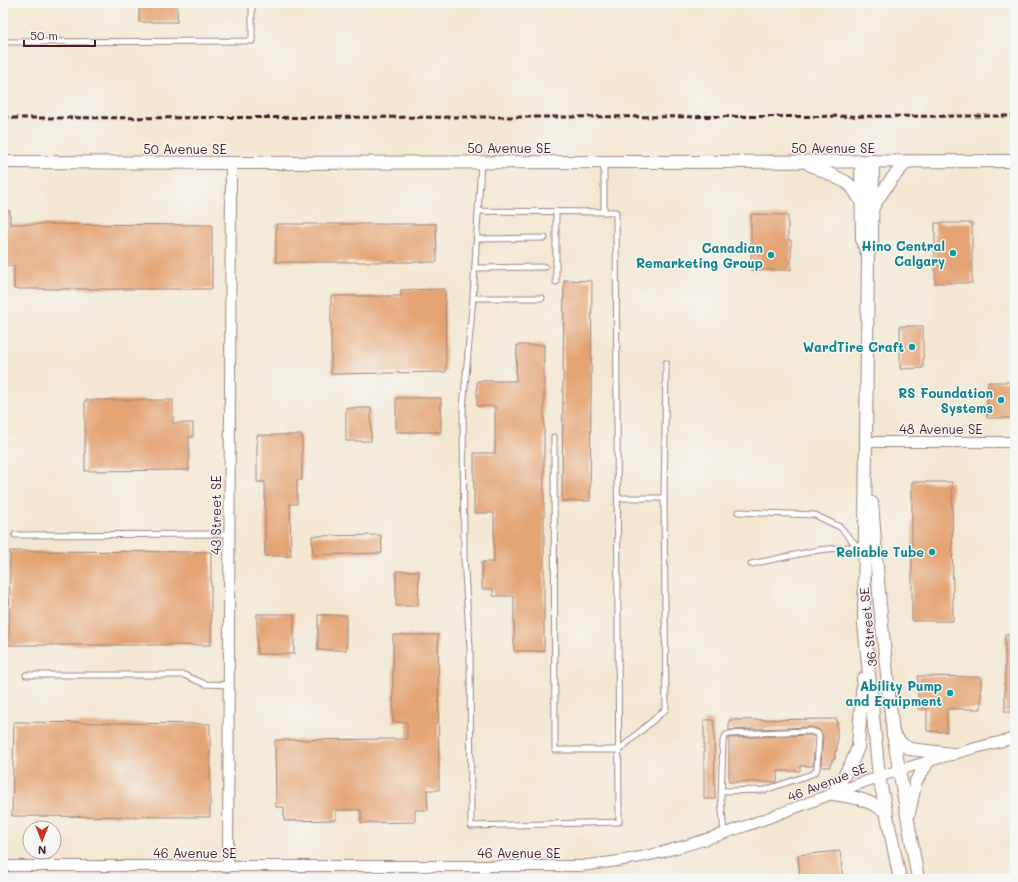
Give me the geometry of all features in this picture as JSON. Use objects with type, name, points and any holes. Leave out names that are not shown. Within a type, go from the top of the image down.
[{"type":"street","name":"50 Avenue SE","points":[[3,162],[230,163],[1015,161]]},
{"type":"street","points":[[804,162],[846,182],[852,187],[861,201]]},
{"type":"street","name":"36 Street SE","points":[[867,162],[861,201],[862,240],[868,256]]},
{"type":"street","name":"36 Street SE","points":[[867,162],[872,208],[872,240],[868,256],[867,442],[860,545],[864,623],[879,777],[900,879]]},
{"type":"street","points":[[872,208],[894,174],[907,162]]},
{"type":"street","name":"43 Street SE","points":[[228,867],[230,163]]},
{"type":"street","name":"36 Street SE","points":[[867,442],[880,605],[893,734],[918,879]]},
{"type":"street","name":"48 Avenue SE","points":[[867,442],[1015,442]]},
{"type":"street","points":[[867,658],[858,747],[852,762],[833,794],[851,796],[870,802],[885,811]]},
{"type":"street","points":[[893,734],[903,745],[910,749],[952,754]]},
{"type":"street","name":"46 Avenue SE","points":[[3,866],[581,866],[627,860],[673,850],[767,819],[899,770],[952,754],[1015,738]]},
{"type":"street","points":[[907,820],[916,781],[928,762]]},
{"type":"lane","points":[[3,42],[252,41],[252,3]]},
{"type":"lane","points":[[479,212],[616,212],[619,822],[471,826],[470,646],[464,558],[462,408],[473,298],[481,162]]},
{"type":"lane","points":[[604,162],[604,212]]},
{"type":"lane","points":[[556,212],[556,282]]},
{"type":"lane","points":[[477,239],[545,238]]},
{"type":"lane","points":[[475,268],[545,267]]},
{"type":"lane","points":[[473,298],[542,298]]},
{"type":"lane","points":[[554,437],[556,750],[619,750],[666,709],[664,498],[666,362]]},
{"type":"lane","points":[[618,498],[664,498]]},
{"type":"lane","points":[[738,512],[815,515],[840,528],[860,545]]},
{"type":"lane","points":[[15,535],[229,534]]},
{"type":"lane","points":[[751,564],[819,550],[860,545]]},
{"type":"lane","points":[[26,676],[184,675],[205,684],[229,686]]},
{"type":"lane","points":[[722,791],[765,790],[812,774],[817,768],[819,736],[817,733],[810,731],[726,735],[723,741],[722,791],[724,833]]},
{"type":"building","points":[[139,3],[177,3],[177,22],[139,22]]},
{"type":"building","points":[[3,211],[10,211],[10,224],[212,225],[212,289],[14,289],[14,266],[3,266]]},
{"type":"building","name":"Canadian Remarketing Group","points":[[751,214],[788,215],[788,240],[791,240],[791,270],[751,270]]},
{"type":"building","name":"Hino Central Calgary","points":[[935,223],[972,223],[972,283],[935,283]]},
{"type":"building","points":[[276,224],[436,224],[437,262],[276,262]]},
{"type":"building","points":[[564,280],[592,281],[590,501],[562,501]]},
{"type":"building","points":[[445,289],[446,372],[331,374],[331,296],[401,296],[401,290]]},
{"type":"building","name":"WardTire Craft","points":[[900,326],[923,326],[923,368],[900,369]]},
{"type":"building","points":[[517,345],[544,345],[544,651],[514,651],[514,596],[493,596],[493,589],[482,589],[482,562],[494,562],[494,513],[474,513],[474,453],[495,453],[495,406],[477,406],[477,381],[516,381]]},
{"type":"building","name":"RS Foundation Systems","points":[[988,382],[1015,382],[1015,418],[987,418]]},
{"type":"building","points":[[396,398],[441,398],[441,432],[396,432]]},
{"type":"building","points":[[85,400],[173,400],[173,423],[193,423],[193,437],[189,437],[189,470],[85,471]]},
{"type":"building","points":[[346,408],[371,408],[371,441],[346,441]]},
{"type":"building","points":[[257,435],[302,435],[302,480],[297,480],[297,504],[290,504],[291,556],[265,556],[265,482],[257,482]]},
{"type":"building","name":"Reliable Tube","points":[[912,482],[952,482],[953,621],[912,621]]},
{"type":"building","points":[[381,535],[382,553],[313,555],[312,536]]},
{"type":"building","points":[[10,551],[211,552],[211,645],[9,645]]},
{"type":"building","points":[[396,571],[419,571],[418,606],[396,606]]},
{"type":"building","points":[[257,614],[294,614],[294,654],[257,654]]},
{"type":"building","points":[[318,615],[346,615],[346,650],[318,650]]},
{"type":"building","points":[[393,635],[438,635],[439,790],[427,790],[428,810],[415,810],[415,822],[361,823],[361,810],[336,810],[336,820],[284,821],[284,807],[276,807],[275,740],[407,739],[407,722],[393,722]]},
{"type":"building","points":[[1005,635],[1015,635],[1015,712],[1005,712]]},
{"type":"building","name":"Ability Pump and Equipment","points":[[918,676],[981,677],[981,709],[947,709],[947,732],[927,731],[927,709],[918,709]]},
{"type":"building","points":[[837,719],[837,751],[835,751],[835,759],[832,759],[830,767],[821,766],[823,736],[818,729],[810,727],[729,730],[729,720]]},
{"type":"building","points":[[704,720],[714,720],[715,799],[704,799]]},
{"type":"building","points":[[14,722],[210,724],[210,817],[12,816]]},
{"type":"building","points":[[810,735],[815,737],[813,766],[800,766],[800,771],[778,771],[777,782],[729,782],[729,738]]},
{"type":"building","points":[[840,851],[843,879],[800,879],[798,855]]},
{"type":"railway","points":[[3,118],[1015,116]]},
{"type":"place","name":"Hino Central Calgary","points":[[953,253]]},
{"type":"place","name":"Canadian Remarketing Group","points":[[771,255]]},
{"type":"place","name":"WardTire Craft","points":[[912,347]]},
{"type":"place","name":"RS Foundation Systems","points":[[1001,400]]},
{"type":"place","name":"Reliable Tube","points":[[932,552]]},
{"type":"place","name":"Ability Pump and Equipment","points":[[950,693]]}]
